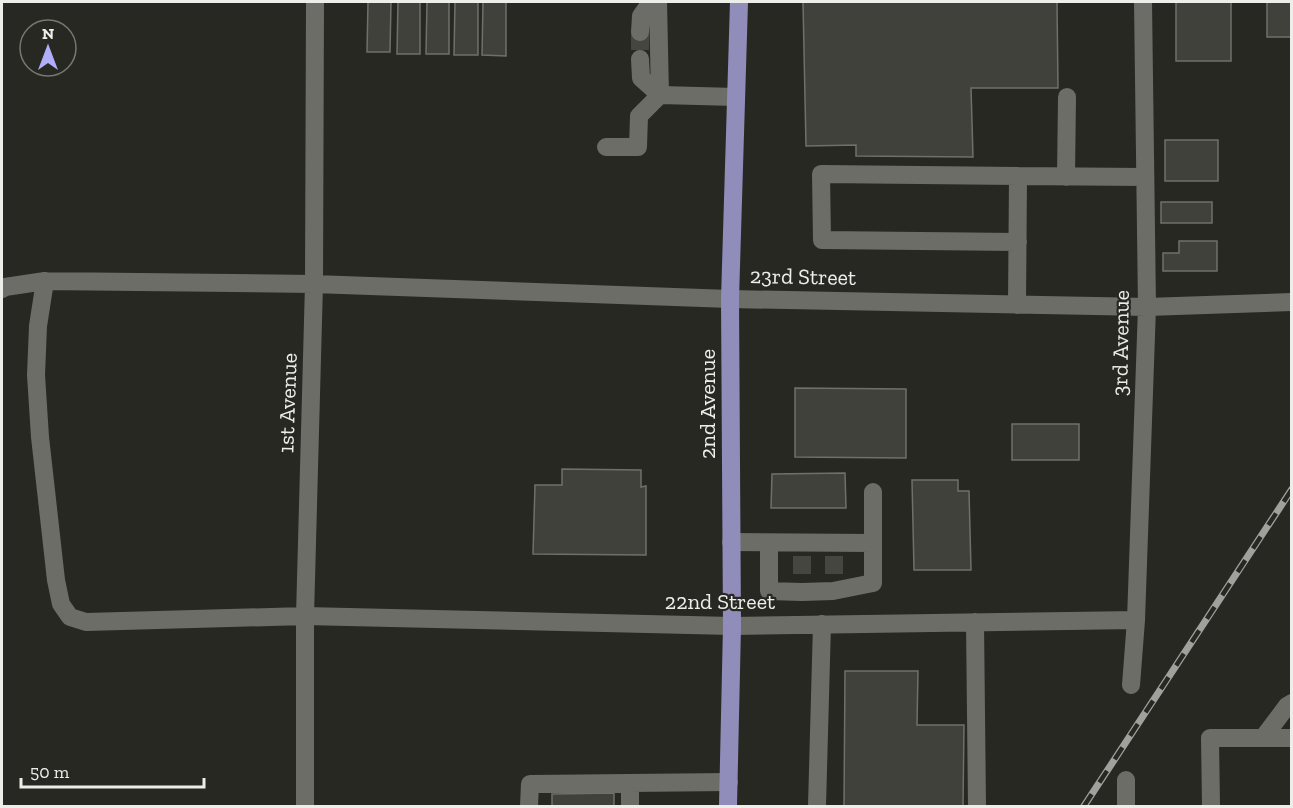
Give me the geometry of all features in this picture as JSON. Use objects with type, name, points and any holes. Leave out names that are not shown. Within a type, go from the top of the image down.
[{"type":"main road","name":"2nd Avenue","points":[[728,807],[732,626],[730,299],[739,2]]},
{"type":"street","name":"1st Avenue","points":[[305,807],[305,616],[314,284],[315,2]]},
{"type":"street","points":[[640,32],[641,16],[651,2]]},
{"type":"street","points":[[606,147],[638,147],[639,116],[660,94],[658,2]]},
{"type":"street","name":"3rd Avenue","points":[[1131,685],[1136,620],[1146,307],[1143,2]]},
{"type":"street","points":[[640,58],[641,78],[660,94],[736,97]]},
{"type":"street","points":[[1066,177],[1067,97]]},
{"type":"street","points":[[1018,242],[822,240],[821,174],[1144,177]]},
{"type":"street","points":[[1017,305],[1018,176]]},
{"type":"street","name":"23rd Street","points":[[2,289],[45,281],[314,284],[730,299],[1017,305],[1146,307],[1292,302]]},
{"type":"street","name":"22nd Street","points":[[45,281],[38,326],[36,375],[56,580],[61,604],[70,617],[86,622],[305,616],[732,626],[1136,620]]},
{"type":"street","points":[[769,543],[769,591],[873,583],[873,492]]},
{"type":"street","points":[[731,542],[769,543],[802,550],[834,549],[873,543]]},
{"type":"street","points":[[806,588],[817,624],[817,807]]},
{"type":"street","points":[[975,622],[977,807]]},
{"type":"street","points":[[1263,738],[1287,706],[1292,703]]},
{"type":"street","points":[[1211,807],[1210,738],[1292,738]]},
{"type":"street","points":[[1126,780],[1126,807]]},
{"type":"street","points":[[529,807],[530,784],[729,782]]},
{"type":"street","points":[[630,783],[630,807]]},
{"type":"building","points":[[368,2],[391,2],[390,52],[367,52]]},
{"type":"building","points":[[398,2],[420,2],[420,54],[397,54]]},
{"type":"building","points":[[427,2],[449,2],[449,54],[426,54]]},
{"type":"building","points":[[455,2],[478,2],[478,55],[454,55]]},
{"type":"building","points":[[483,2],[506,2],[506,56],[482,55]]},
{"type":"building","points":[[803,2],[1057,2],[1058,88],[971,88],[973,157],[856,156],[856,145],[806,146]]},
{"type":"building","points":[[1176,2],[1231,2],[1231,61],[1176,61]]},
{"type":"building","points":[[1267,2],[1292,2],[1292,37],[1267,37]]},
{"type":"building","points":[[1165,140],[1218,140],[1218,181],[1165,181]]},
{"type":"building","points":[[1161,202],[1212,202],[1212,223],[1161,223]]},
{"type":"building","points":[[1179,241],[1217,241],[1217,271],[1163,271],[1163,253],[1179,253]]},
{"type":"building","points":[[795,388],[906,389],[906,458],[795,457]]},
{"type":"building","points":[[1012,424],[1079,424],[1079,460],[1012,460]]},
{"type":"building","points":[[562,469],[641,470],[641,487],[646,486],[646,555],[533,554],[535,485],[562,485]]},
{"type":"building","points":[[845,473],[846,508],[771,508],[772,474]]},
{"type":"building","points":[[912,480],[958,480],[958,491],[969,491],[971,570],[914,570]]},
{"type":"building","points":[[845,671],[918,671],[917,725],[964,725],[963,806],[844,806]]},
{"type":"building","points":[[614,793],[614,806],[552,806],[552,794]]},
{"type":"tunnel","points":[[640,32],[640,59]]},
{"type":"tunnel","points":[[802,556],[802,580]]},
{"type":"tunnel","points":[[834,556],[834,581]]},
{"type":"railway","points":[[1084,806],[1292,489]]}]
